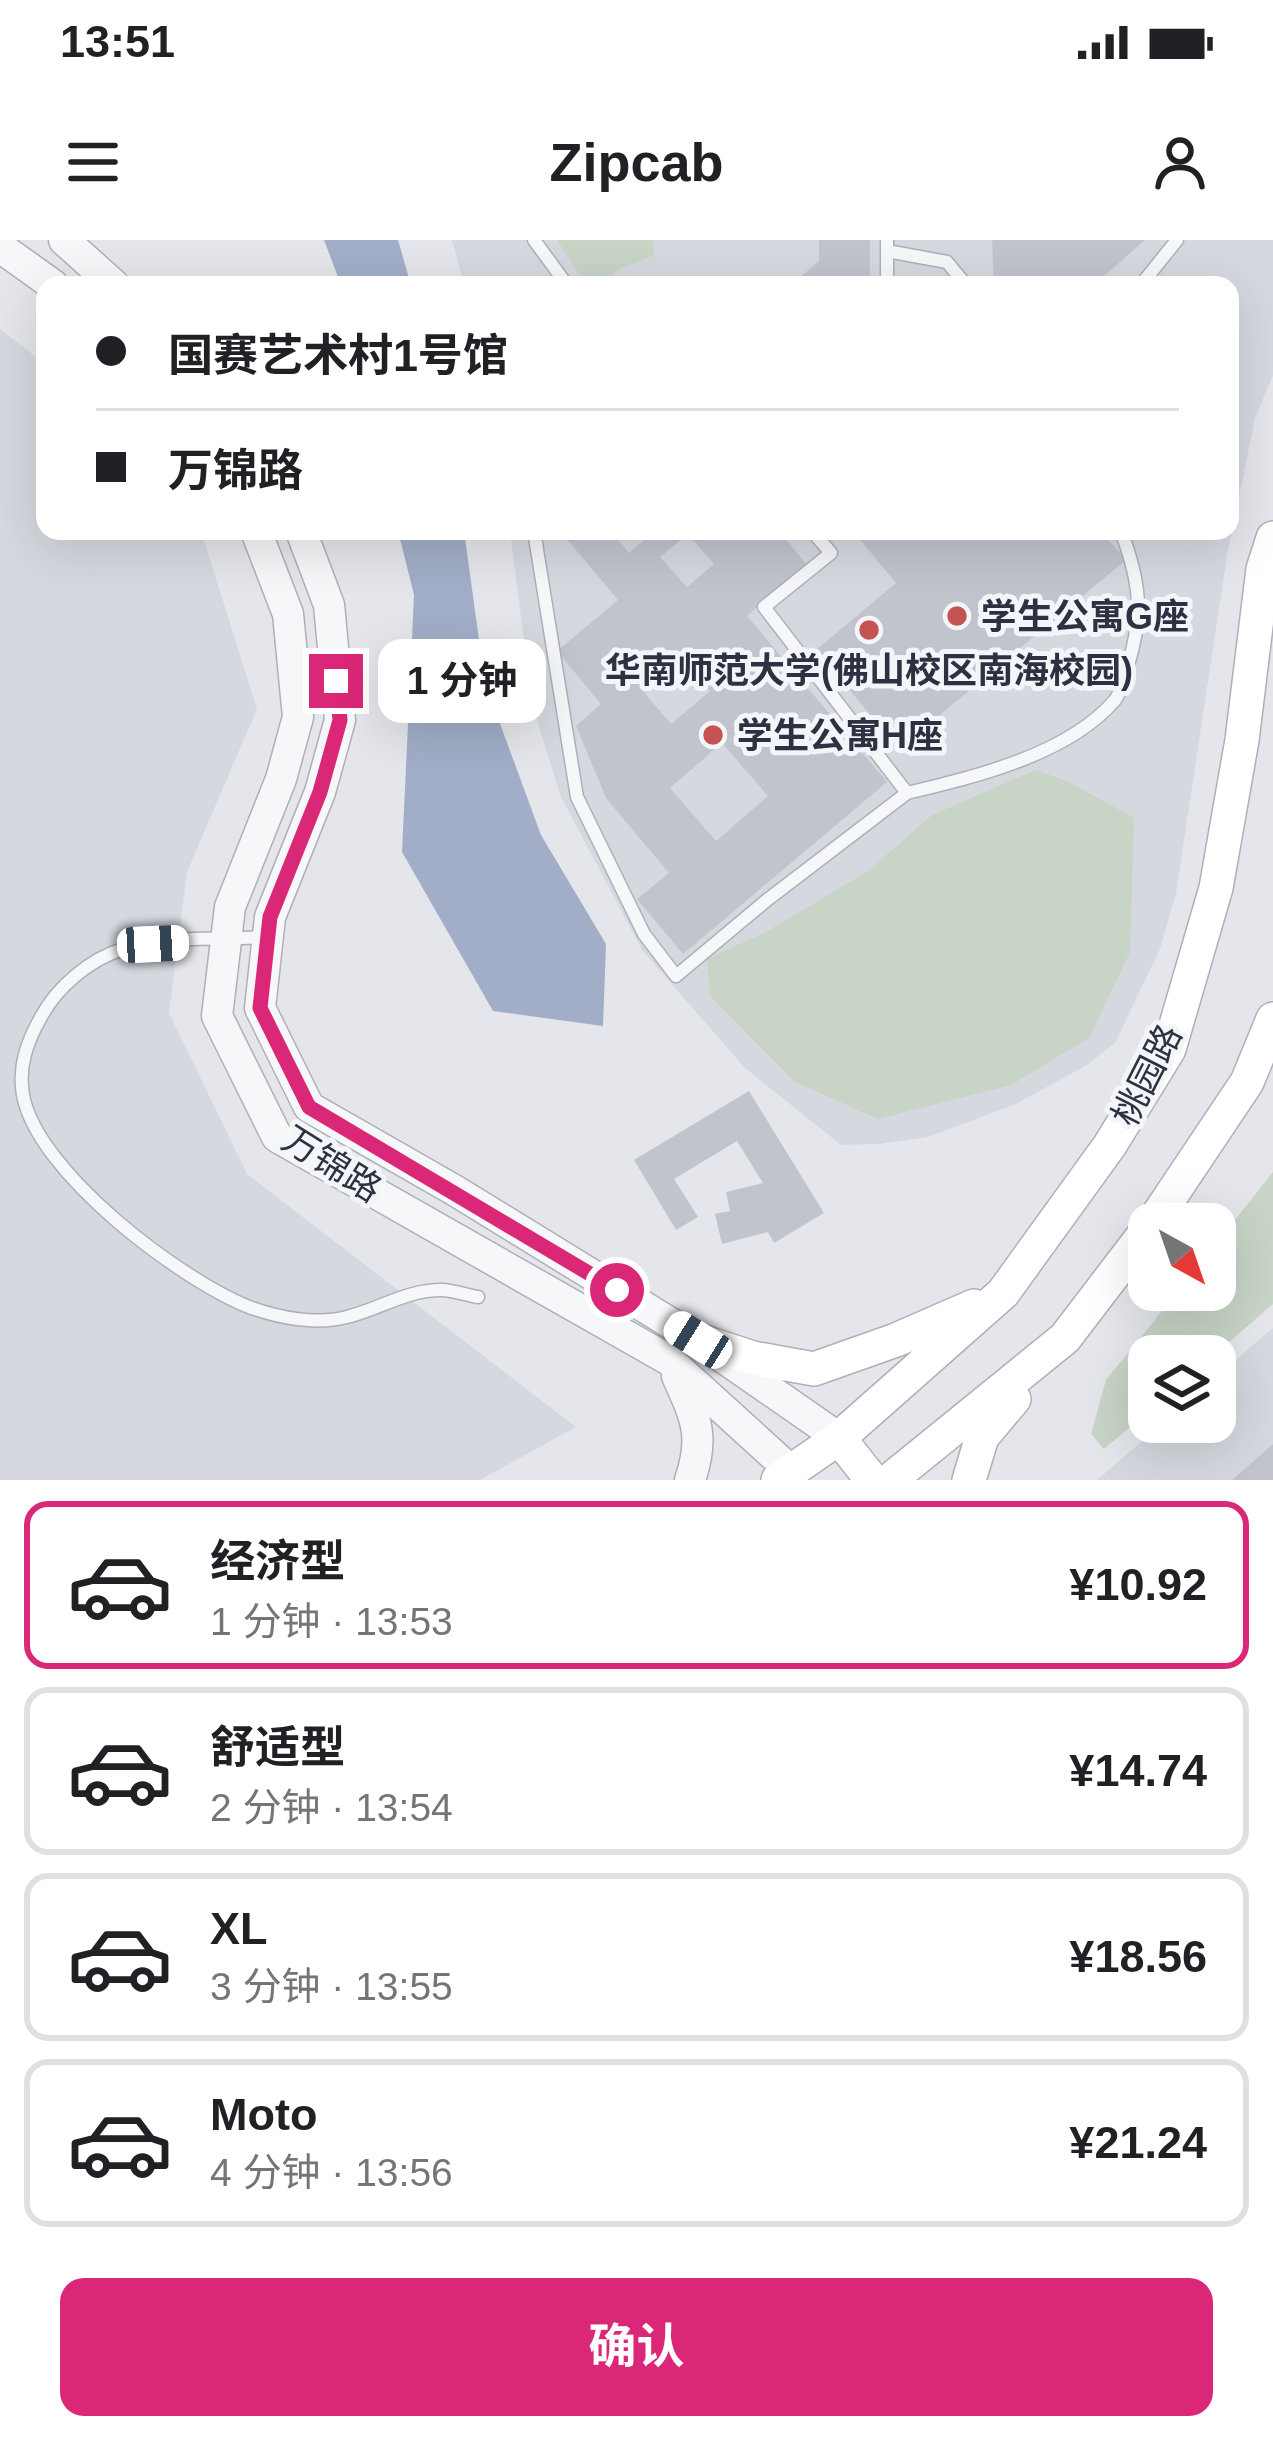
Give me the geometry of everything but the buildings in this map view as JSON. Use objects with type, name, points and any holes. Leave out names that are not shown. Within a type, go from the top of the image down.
[{"type":"main road","name":"桃园路","points":[[789,1477],[1003,1293],[1110,1145],[1169,1049],[1216,888],[1242,740],[1263,568],[1273,538]]},
{"type":"main road","points":[[1165,1203],[1247,1082],[1273,1019]]},
{"type":"main road","points":[[969,1480],[982,1437],[1128,1255]]},
{"type":"main road","points":[[698,1340],[753,1358],[814,1369],[896,1340],[1003,1293]]},
{"type":"main road","points":[[890,1480],[1065,1338]]},
{"type":"main road","points":[[839,1438],[872,1480]]},
{"type":"street","points":[[64,240],[104,276]]},
{"type":"street","points":[[0,247],[40,276]]},
{"type":"street","name":"万锦路","points":[[259,540],[288,614],[298,716],[281,779],[230,907],[217,1016],[277,1137],[669,1360],[789,1477]]},
{"type":"street","name":"万锦路","points":[[304,540],[329,605],[340,720],[320,792],[270,917],[260,1008],[309,1107],[698,1340],[839,1438]]},
{"type":"street","points":[[669,1360],[702,1446],[690,1480]]},
{"type":"lane","points":[[534,240],[560,276]]},
{"type":"lane","points":[[1148,276],[1177,240]]},
{"type":"lane","points":[[887,276],[887,245],[947,262],[958,276]]},
{"type":"lane","points":[[535,540],[577,797],[644,934],[676,976],[907,793],[978,776],[1070,737],[1118,697],[1138,631],[1137,573],[1124,540]]},
{"type":"lane","points":[[819,540],[831,554],[764,607],[907,793]]},
{"type":"lane","points":[[268,937],[122,949],[88,966],[55,998],[28,1041],[21,1067],[30,1119],[55,1156],[105,1211],[198,1283],[250,1307],[291,1319],[344,1318],[418,1292],[445,1290],[478,1298]]},
{"type":"shaded area","name":"华南师范大学(佛山校区南海校园)","points":[[452,240],[1273,240],[1273,375],[1255,418],[1239,497],[1239,276],[462,276]]},
{"type":"shaded area","points":[[0,329],[36,357],[36,540],[204,540],[257,709],[187,872],[169,1013],[247,1174],[576,1427],[480,1480],[0,1480]]},
{"type":"shaded area","name":"华南师范大学(佛山校区南海校园)","points":[[511,540],[1230,540],[1176,893],[1160,949],[1115,1043],[1087,1065],[1016,1104],[928,1137],[841,1145],[745,1068],[642,950],[561,797],[532,704]]},
{"type":"shaded area","points":[[1273,1328],[1273,1480],[1097,1480],[1140,1443],[1236,1443],[1236,1360]]},
{"type":"green space","points":[[557,240],[653,240],[654,255],[612,276],[580,276]]},
{"type":"green space","points":[[1036,770],[1069,782],[1134,818],[1130,952],[1089,1038],[1011,1085],[878,1119],[795,1082],[710,996],[707,959],[766,932],[868,871],[932,815]]},
{"type":"green space","points":[[1273,1172],[1273,1304],[1236,1336],[1142,1335],[1162,1311],[1236,1311],[1236,1219]]},
{"type":"green space","points":[[1128,1353],[1128,1429],[1104,1449],[1091,1434],[1106,1380]]},
{"type":"water","points":[[324,240],[398,240],[408,276],[338,276]]},
{"type":"water","points":[[400,540],[465,540],[485,683],[541,835],[606,944],[603,1026],[493,1011],[402,852],[414,595]]},
{"type":"place","name":"学生公寓G座","points":[[957,616]]},
{"type":"place","name":"华南师范大学(佛山校区南海校园)","points":[[869,630]]},
{"type":"place","name":"学生公寓H座","points":[[713,735]]},
{"type":"route","points":[[336,681],[340,720],[320,792],[270,917],[260,1008],[309,1107],[617,1290]]}]
